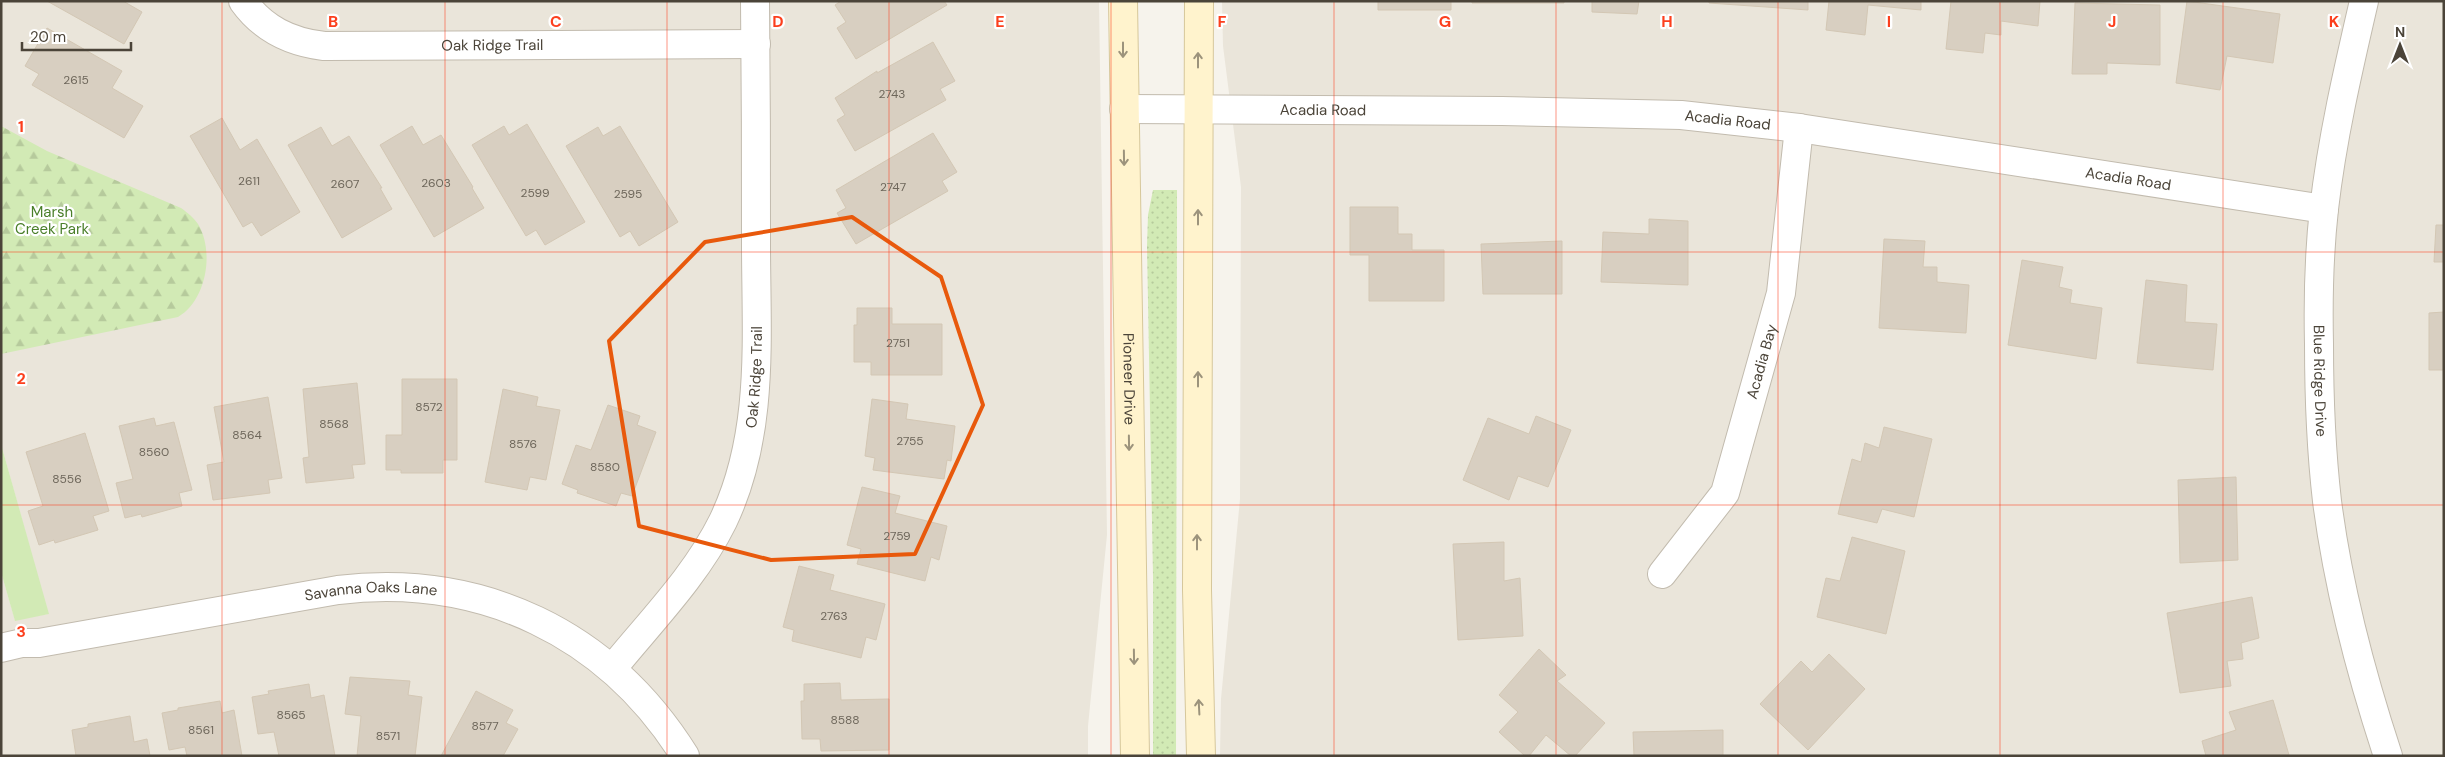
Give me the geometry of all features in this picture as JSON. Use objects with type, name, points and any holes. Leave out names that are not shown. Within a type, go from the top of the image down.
[{"type":"street","name":"Oak Ridge Trail","points":[[243,1],[270,30],[296,42],[324,46],[756,44]]},
{"type":"street","name":"Oak Ridge Trail","points":[[612,669],[701,558],[722,522],[738,483],[752,429],[756,358],[756,1]]},
{"type":"street","name":"Pioneer Drive","points":[[1123,1],[1135,756]]},
{"type":"street","points":[[1198,1],[1197,590],[1201,756]]},
{"type":"street","name":"Blue Ridge Drive","points":[[2364,1],[2341,97],[2324,210],[2318,288],[2319,396],[2327,502],[2344,596],[2373,709],[2388,756]]},
{"type":"street","name":"Acadia Road","points":[[1124,109],[1681,115],[1799,128],[2324,210]]},
{"type":"street","name":"Acadia Bay","points":[[1662,574],[1724,493],[1781,293],[1799,128]]},
{"type":"street","name":"Savanna Oaks Lane","points":[[1,648],[22,644],[39,644],[338,590],[418,587],[469,596],[517,610],[581,645],[612,669],[654,711],[685,756]]},
{"type":"highlighted area","points":[[852,217],[941,277],[983,405],[915,554],[771,560],[639,526],[609,341],[705,242]]},
{"type":"shaded area","points":[[1,1],[1099,1],[1107,535],[1088,726],[1088,756],[1,756],[1,572],[15,620],[48,614],[1,444]]},
{"type":"shaded area","points":[[1222,1],[2444,1],[2444,756],[1220,756],[1221,699],[1240,499],[1241,187],[1223,46]]},
{"type":"green space","name":"Marsh Creek Park","points":[[1,126],[47,151],[181,208],[192,217],[203,235],[207,262],[201,288],[188,310],[178,317],[1,354]]},
{"type":"green space","points":[[1153,190],[1177,190],[1176,756],[1153,756],[1153,576],[1147,246],[1148,215]]},
{"type":"green space","points":[[1,444],[49,614],[15,621],[1,572]]},
{"type":"building","points":[[47,1],[123,1],[142,12],[124,44]]},
{"type":"building","points":[[841,1],[944,1],[947,5],[856,59],[837,28],[846,22],[835,5]]},
{"type":"building","points":[[1378,1],[1451,1],[1451,10],[1378,10]]},
{"type":"building","points":[[1472,1],[1564,1],[1564,3],[1472,3]]},
{"type":"building","points":[[1592,1],[1639,1],[1637,14],[1592,12]]},
{"type":"building","points":[[1709,1],[1808,1],[1808,10],[1709,3]]},
{"type":"building","points":[[1829,1],[1921,1],[1921,10],[1868,5],[1865,35],[1826,30]]},
{"type":"building","points":[[1951,1],[2040,1],[2038,26],[2001,21],[2001,35],[1985,33],[1983,53],[1946,49]]},
{"type":"building","points":[[2187,1],[2280,14],[2273,63],[2227,56],[2220,90],[2176,83]]},
{"type":"building","points":[[2075,3],[2160,5],[2160,65],[2107,63],[2107,74],[2072,74]]},
{"type":"building","points":[[47,28],[122,71],[112,88],[143,106],[124,138],[32,85],[39,74],[25,66]]},
{"type":"building","points":[[933,42],[955,81],[940,89],[946,100],[855,151],[837,120],[845,115],[835,98],[877,71],[877,73]]},
{"type":"building","points":[[222,118],[240,150],[257,139],[300,212],[261,236],[252,222],[243,227],[190,136]]},
{"type":"building","points":[[527,124],[585,222],[545,245],[536,230],[526,236],[472,145],[504,126],[509,135]]},
{"type":"building","points":[[412,126],[423,145],[441,135],[484,208],[434,237],[380,145]]},
{"type":"building","points":[[620,126],[678,222],[639,246],[630,231],[620,237],[566,146],[598,127],[603,136]]},
{"type":"building","points":[[321,127],[332,146],[349,136],[382,188],[380,188],[392,209],[342,238],[288,145]]},
{"type":"building","points":[[933,133],[957,172],[942,181],[948,191],[856,244],[837,213],[846,208],[836,190]]},
{"type":"building","points":[[1350,207],[1398,207],[1398,234],[1412,234],[1412,250],[1444,250],[1444,301],[1369,301],[1369,255],[1350,255]]},
{"type":"building","points":[[1649,219],[1688,221],[1688,285],[1601,282],[1603,232],[1649,234]]},
{"type":"building","points":[[2436,225],[2444,225],[2444,262],[2434,262]]},
{"type":"building","points":[[1884,239],[1925,241],[1923,267],[1937,267],[1937,282],[1969,285],[1966,333],[1879,328]]},
{"type":"building","points":[[1562,241],[1562,294],[1483,294],[1481,244]]},
{"type":"building","points":[[2022,260],[2063,267],[2059,287],[2072,290],[2070,303],[2102,308],[2096,359],[2008,345]]},
{"type":"building","points":[[2146,280],[2187,285],[2185,322],[2217,324],[2213,370],[2137,363]]},
{"type":"building","points":[[857,308],[892,308],[892,324],[942,324],[942,375],[871,375],[871,362],[854,362],[854,325],[857,325]]},
{"type":"building","points":[[2444,312],[2444,370],[2429,370],[2429,313]]},
{"type":"building","points":[[402,379],[457,379],[457,460],[443,460],[443,473],[401,473],[401,470],[386,470],[386,435],[402,435]]},
{"type":"building","points":[[357,383],[365,464],[352,465],[354,478],[306,483],[303,458],[309,457],[303,389]]},
{"type":"building","points":[[503,389],[538,397],[536,406],[560,410],[546,480],[530,477],[527,490],[485,482]]},
{"type":"building","points":[[268,397],[282,478],[268,480],[270,493],[213,500],[207,465],[224,462],[214,407]]},
{"type":"building","points":[[872,399],[908,404],[906,419],[955,426],[951,461],[947,460],[944,479],[873,470],[875,458],[865,456]]},
{"type":"building","points":[[608,405],[640,416],[637,425],[656,432],[632,496],[621,493],[616,506],[577,493],[578,490],[562,484],[576,445],[591,450]]},
{"type":"building","points":[[1536,416],[1571,430],[1548,487],[1518,476],[1509,500],[1463,480],[1488,418],[1529,434]]},
{"type":"building","points":[[154,418],[156,426],[174,422],[192,490],[179,493],[182,506],[142,517],[141,514],[125,518],[116,483],[133,479],[119,426]]},
{"type":"building","points":[[1884,427],[1932,439],[1914,517],[1882,509],[1877,523],[1838,514],[1852,459],[1861,462],[1865,443],[1879,448]]},
{"type":"building","points":[[85,433],[109,511],[93,516],[98,530],[55,543],[54,540],[39,545],[28,511],[43,506],[26,452]]},
{"type":"building","points":[[2236,477],[2238,560],[2180,563],[2178,480]]},
{"type":"building","points":[[862,487],[900,496],[895,513],[947,526],[939,560],[931,557],[925,581],[857,564],[861,549],[847,545]]},
{"type":"building","points":[[1852,537],[1905,551],[1886,634],[1817,617],[1826,578],[1840,581]]},
{"type":"building","points":[[1504,542],[1504,581],[1520,578],[1523,636],[1458,640],[1453,544]]},
{"type":"building","points":[[799,566],[834,575],[830,590],[885,604],[876,640],[866,637],[861,658],[792,641],[794,630],[783,627]]},
{"type":"building","points":[[2252,597],[2259,638],[2241,643],[2243,659],[2227,661],[2231,686],[2180,693],[2167,613]]},
{"type":"building","points":[[1539,649],[1566,675],[1557,681],[1605,723],[1575,756],[1571,756],[1546,735],[1529,756],[1525,756],[1499,732],[1518,712],[1499,695]]},
{"type":"building","points":[[1829,654],[1865,689],[1808,750],[1760,704],[1801,661],[1812,672]]},
{"type":"building","points":[[350,677],[410,681],[408,695],[422,697],[415,756],[357,756],[361,716],[345,714]]},
{"type":"building","points":[[840,683],[841,700],[889,699],[889,750],[821,751],[820,739],[802,739],[801,701],[804,701],[804,684]]},
{"type":"building","points":[[309,684],[311,698],[324,695],[335,756],[279,756],[274,732],[258,734],[252,697],[269,694],[268,691]]},
{"type":"building","points":[[476,691],[513,710],[506,723],[518,729],[503,756],[441,756]]},
{"type":"building","points":[[2273,700],[2289,755],[2206,756],[2202,741],[2236,730],[2229,712]]},
{"type":"building","points":[[220,701],[222,713],[234,710],[242,756],[187,756],[185,747],[169,750],[162,713],[178,710],[178,708]]},
{"type":"building","points":[[130,716],[134,742],[147,739],[150,756],[76,756],[72,730],[88,727],[88,724]]},
{"type":"building","points":[[1723,730],[1723,756],[1634,756],[1633,732]]}]
